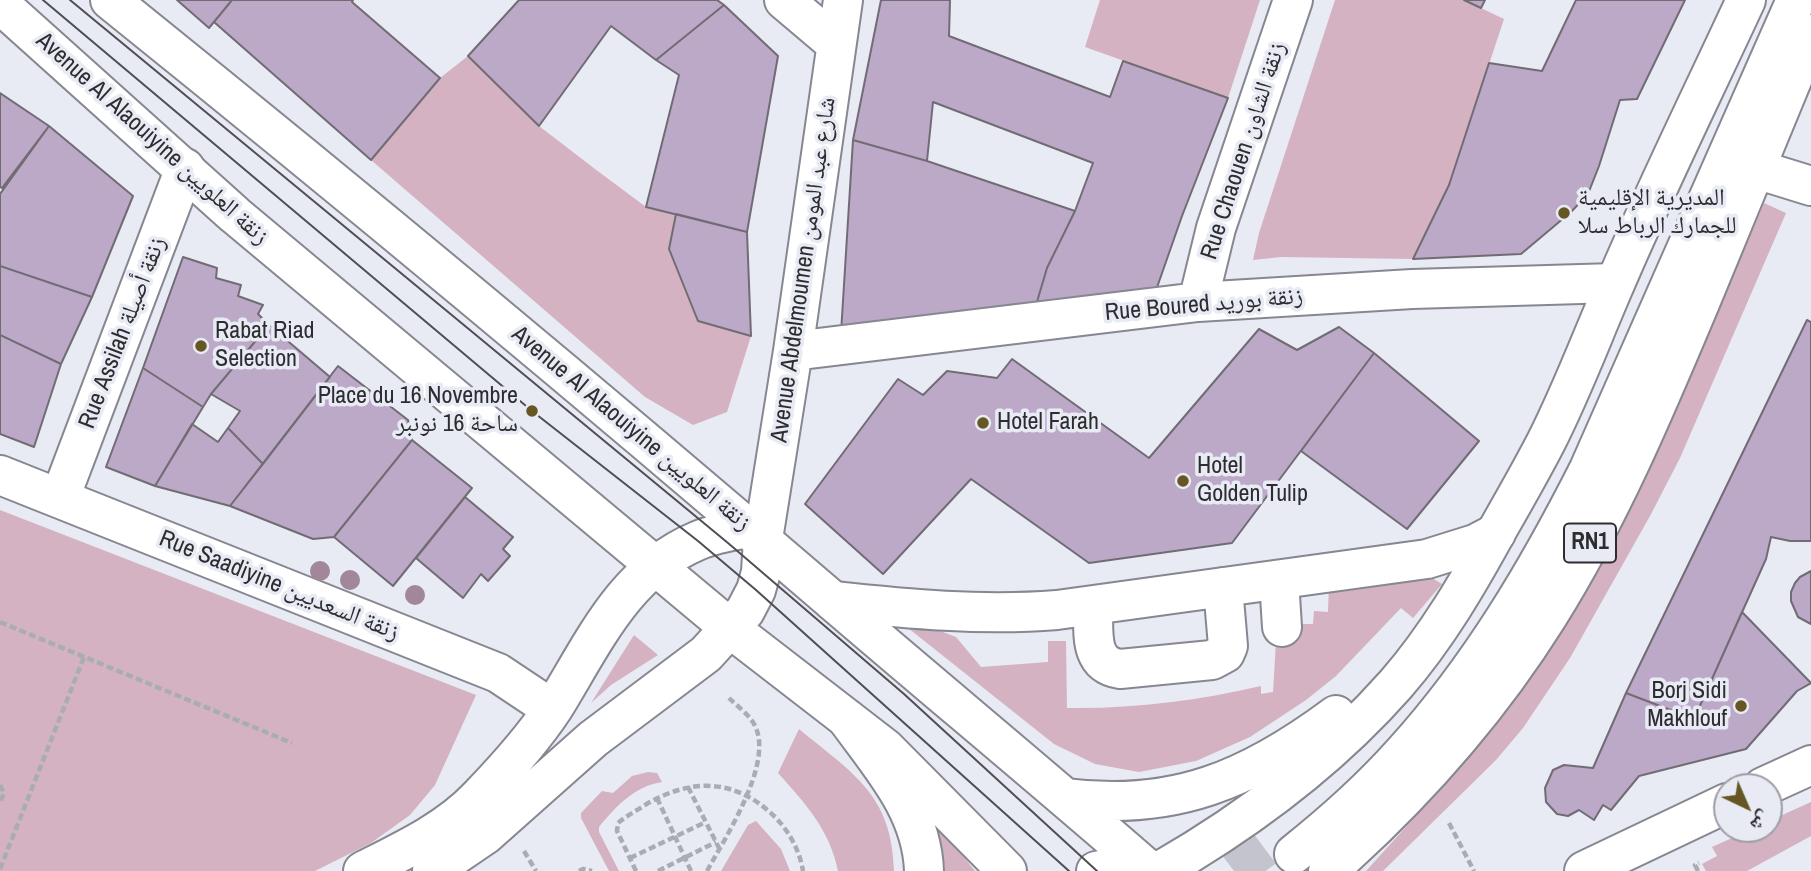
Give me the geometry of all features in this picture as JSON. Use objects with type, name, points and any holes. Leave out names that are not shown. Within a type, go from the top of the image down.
[{"type":"main road","name":"Avenue Al Alaouiyine زنقة العلويين","points":[[110,0],[293,147],[1153,870]]},
{"type":"main road","points":[[784,0],[836,44]]},
{"type":"main road","name":"Avenue Abdelmoumen شارع عبد المومن","points":[[432,871],[485,835],[593,739],[693,665],[731,629],[756,590],[761,572],[755,533],[793,351],[843,0]]},
{"type":"main road","name":"Rue Chaouen زنقة الشاون","points":[[1198,302],[1216,228],[1293,0]]},
{"type":"main road","points":[[1096,871],[1121,865],[1153,870],[1203,845],[1281,790],[1359,723],[1397,683],[1430,640],[1468,584],[1546,442],[1615,283],[1746,0]]},
{"type":"main road","points":[[1775,0],[1568,465],[1527,546],[1466,641],[1387,735],[1330,793],[1286,846],[1368,790],[1434,718],[1505,618],[1556,534],[1589,469],[1796,0]]},
{"type":"main road","name":"Avenue Al Alaouiyine زنقة العلويين","points":[[0,4],[235,215],[731,629],[903,764],[1007,871]]},
{"type":"main road","name":"RN1","points":[[1328,871],[1365,838],[1439,762],[1506,679],[1586,552],[1652,418],[1811,34]]},
{"type":"main road","points":[[1758,163],[1811,175]]},
{"type":"main road","points":[[1758,163],[1811,186]]},
{"type":"main road","name":"Rue Assilah زنقة أصيلة","points":[[60,498],[185,168]]},
{"type":"main road","name":"Rue Boured زنقة بوريد","points":[[793,351],[1198,302],[1412,289],[1615,283]]},
{"type":"main road","name":"Rue Saadiyine زنقة السعديين","points":[[0,475],[498,673],[552,709]]},
{"type":"main road","points":[[363,871],[409,847],[456,817],[477,799],[552,709],[596,634],[618,603],[655,565],[698,541],[755,533]]},
{"type":"main road","points":[[833,601],[985,613],[1093,607],[1427,559],[1475,544],[1496,533]]},
{"type":"main road","points":[[1279,580],[1282,627]]},
{"type":"main road","points":[[1066,798],[1114,802],[1180,795],[1212,785],[1263,763],[1337,714],[1370,684],[1432,615],[1468,584]]},
{"type":"main road","points":[[1093,607],[1095,650],[1098,658],[1112,668],[1212,660],[1224,653],[1228,646],[1223,587]]},
{"type":"main road","points":[[847,719],[909,809],[920,839],[923,871]]},
{"type":"main road","points":[[1783,778],[1811,765]]},
{"type":"main road","points":[[1584,871],[1713,810]]},
{"type":"path","points":[[0,622],[292,743]]},
{"type":"path","points":[[0,869],[84,657]]},
{"type":"path","points":[[707,871],[749,796],[756,763],[759,736],[752,721],[729,698]]},
{"type":"path","points":[[0,785],[4,793],[0,802]]},
{"type":"path","points":[[636,871],[617,831],[618,823],[657,798],[688,787],[719,786],[749,796],[782,824],[794,842],[803,871]]},
{"type":"path","points":[[688,787],[719,849]]},
{"type":"path","points":[[657,798],[691,871]]},
{"type":"path","points":[[630,858],[706,822]]},
{"type":"path","points":[[1449,823],[1474,871]]},
{"type":"path","points":[[657,871],[716,842]]},
{"type":"path","points":[[531,860],[536,871]]},
{"type":"path","points":[[1695,865],[1698,871]]},
{"type":"path","points":[[579,871],[593,871]]},
{"type":"shaded area","points":[[1100,0],[1260,0],[1228,98],[1085,47]]},
{"type":"shaded area","points":[[1335,0],[1464,0],[1504,19],[1449,185],[1413,259],[1281,257],[1253,260],[1259,233]]},
{"type":"shaded area","points":[[468,56],[539,126],[595,169],[646,207],[676,214],[669,249],[698,320],[751,336],[727,412],[693,425],[645,397],[371,160],[440,78]]},
{"type":"shaded area","points":[[1764,203],[1786,213],[1680,458],[1570,658],[1523,728],[1496,760],[1383,871],[1366,871],[1469,757],[1514,699],[1643,480]]},
{"type":"shaded area","points":[[0,510],[476,695],[435,785],[410,815],[371,843],[315,871],[0,871]]},
{"type":"shaded area","points":[[1427,575],[1442,584],[1413,618],[1401,608],[1336,676],[1306,700],[1250,737],[1196,761],[1139,772],[1095,764],[1054,744],[903,624],[906,618],[956,637],[981,667],[1048,662],[1048,641],[1066,641],[1067,708],[1188,700],[1261,686],[1261,694],[1273,692],[1276,641],[1297,641],[1298,624],[1313,624],[1314,611],[1328,612],[1329,583]]},
{"type":"shaded area","points":[[634,635],[658,655],[611,685],[591,703]]},
{"type":"shaded area","points":[[799,729],[852,773],[877,804],[892,845],[894,871],[838,871],[823,830],[807,806],[778,773]]},
{"type":"shaded area","points":[[657,773],[662,782],[635,792],[599,827],[619,871],[609,871],[581,818],[581,813],[602,791],[613,793],[632,776]]},
{"type":"shaded area","points":[[1811,802],[1811,836],[1747,871],[1706,871],[1702,864],[1717,856],[1712,847],[1721,843],[1783,843],[1783,815]]},
{"type":"shaded area","points":[[930,815],[975,871],[945,871],[941,844]]},
{"type":"shaded area","points":[[756,821],[781,849],[790,871],[721,871],[748,825]]},
{"type":"building","points":[[177,0],[232,0],[209,28]]},
{"type":"building","points":[[232,0],[353,0],[352,2],[440,78],[371,160],[214,22]]},
{"type":"building","points":[[519,0],[717,0],[724,5],[656,60],[611,26],[539,126],[468,56]]},
{"type":"building","points":[[881,0],[950,0],[949,36],[1110,97],[1123,61],[1228,98],[1154,296],[1034,312],[1047,268],[1075,211],[1093,163],[933,102],[927,161],[853,140]]},
{"type":"building","points":[[1464,0],[1485,0],[1481,8]]},
{"type":"building","points":[[1576,0],[1685,0],[1637,99],[1620,100],[1588,194],[1521,254],[1413,259],[1449,185],[1489,63],[1542,71]]},
{"type":"building","points":[[724,5],[778,56],[747,232],[646,207],[679,75],[656,60]]},
{"type":"building","points":[[0,93],[49,126],[2,188],[0,187]]},
{"type":"building","points":[[49,126],[133,196],[92,297],[0,266],[0,194]]},
{"type":"building","points":[[853,140],[927,161],[1075,211],[1047,268],[1034,312],[841,333]]},
{"type":"building","points":[[676,214],[747,232],[751,336],[698,321],[669,249]]},
{"type":"building","name":"Rabat Riad Selection","points":[[183,257],[217,268],[216,278],[241,285],[238,296],[263,305],[258,314],[269,325],[203,407],[143,368]]},
{"type":"building","points":[[0,266],[92,297],[61,364],[0,335]]},
{"type":"building","points":[[1807,320],[1811,322],[1811,541],[1771,537],[1766,559],[1694,719],[1626,693]]},
{"type":"building","points":[[269,325],[330,377],[263,464],[228,428],[240,411],[211,394]]},
{"type":"building","name":"Hotel Farah","points":[[1339,327],[1374,353],[1232,543],[1089,563],[971,479],[883,574],[805,504],[898,379],[923,395],[947,371],[997,378],[1012,359],[1149,458],[1259,329],[1297,350]]},
{"type":"building","points":[[0,335],[61,364],[34,447],[0,434]]},
{"type":"building","points":[[1374,353],[1479,441],[1407,529],[1301,451]]},
{"type":"building","points":[[338,366],[408,420],[412,440],[334,537],[313,539],[230,506]]},
{"type":"building","points":[[143,368],[203,407],[155,486],[106,467]]},
{"type":"building","points":[[192,424],[218,442],[228,428],[263,464],[230,506],[155,486]]},
{"type":"building","points":[[412,440],[472,488],[393,586],[334,537]]},
{"type":"building","points":[[465,497],[513,537],[503,549],[510,556],[488,581],[481,574],[463,598],[416,558]]},
{"type":"building","points":[[1811,571],[1811,624],[1798,617],[1791,601],[1791,592],[1800,577]]},
{"type":"building","name":"Borj Sidi Makhlouf","points":[[1742,612],[1811,683],[1797,691],[1746,749],[1639,776],[1611,810],[1603,805],[1594,820],[1579,810],[1568,816],[1557,814],[1546,802],[1545,788],[1553,770],[1564,765],[1593,768],[1626,693],[1694,719]]},
{"type":"tunnel","points":[[1234,871],[1278,838]]},
{"type":"tram line","points":[[43,0],[532,411],[756,590],[1069,871]]},
{"type":"tram line","points":[[70,0],[728,543],[904,694],[1097,871]]},
{"type":"place","name":"المديرية الإقليمية للجمارك الرباط سلا","points":[[1564,213]]},
{"type":"place","name":"Rabat Riad Selection","points":[[201,346]]},
{"type":"place","name":"Place du 16 Novembre ساحة 16 نونبر","points":[[532,411]]},
{"type":"place","name":"Hotel Farah","points":[[983,423]]},
{"type":"place","name":"Hotel Golden Tulip","points":[[1183,481]]},
{"type":"place","name":"Borj Sidi Makhlouf","points":[[1741,706]]}]
